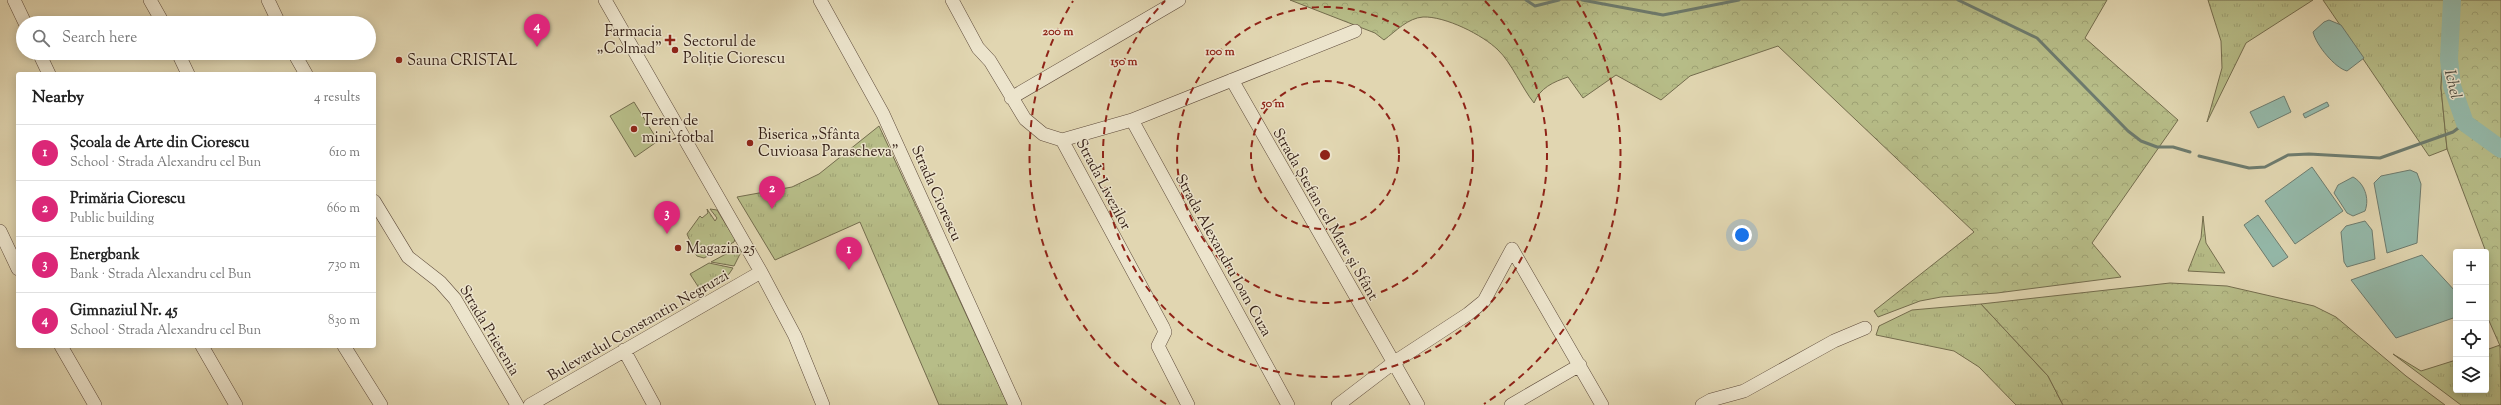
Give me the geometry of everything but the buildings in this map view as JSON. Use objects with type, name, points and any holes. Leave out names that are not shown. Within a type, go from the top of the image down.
[{"type":"street","points":[[14,0],[22,16]]},
{"type":"street","points":[[150,0],[159,16]]},
{"type":"street","points":[[268,0],[276,16]]},
{"type":"street","points":[[605,0],[761,272],[795,336],[823,405]]},
{"type":"street","name":"Strada Ciorescu","points":[[820,0],[883,114],[1015,405]]},
{"type":"street","name":"Strada Livezilor","points":[[952,0],[978,48],[990,61],[1011,98],[1034,128],[1062,140],[1163,327],[1165,332],[1158,346],[1188,405]]},
{"type":"street","points":[[1011,98],[1179,0]]},
{"type":"street","points":[[1062,140],[1132,120],[1355,31]]},
{"type":"street","points":[[42,60],[48,72]]},
{"type":"street","points":[[181,60],[187,72]]},
{"type":"street","points":[[298,60],[305,72]]},
{"type":"street","name":"Strada Ștefan cel Mare și Sfânt","points":[[1232,80],[1418,405]]},
{"type":"street","name":"Strada Alexandru Ioan Cuza","points":[[1132,120],[1288,405]]},
{"type":"street","name":"Strada Prietenia","points":[[376,204],[408,257],[440,282],[454,299],[517,405]]},
{"type":"street","points":[[0,231],[16,265]]},
{"type":"street","points":[[1338,405],[1393,363],[1468,314],[1484,300],[1512,249],[1602,405]]},
{"type":"street","name":"Bulevardul Constantin Negruzzi","points":[[530,405],[761,272]]},
{"type":"street","points":[[1702,405],[1711,400],[1744,391],[1834,341],[1866,328]]},
{"type":"street","points":[[62,348],[95,405]]},
{"type":"street","points":[[203,348],[236,405]]},
{"type":"street","points":[[345,348],[380,405]]},
{"type":"street","points":[[624,350],[654,405]]},
{"type":"street","points":[[1511,405],[1580,365]]},
{"type":"green space","points":[[1290,0],[2107,0],[2085,38],[2178,120],[2092,243],[2121,277],[1997,293],[1941,297],[1920,301],[1878,317],[1874,311],[1974,232],[1778,46],[1690,76],[1661,100],[1616,75],[1583,98],[1568,77],[1548,86],[1540,93],[1534,103],[1503,55],[1498,50],[1483,38],[1452,23],[1432,18],[1418,18],[1407,22],[1384,40],[1375,33]]},
{"type":"green space","points":[[2208,0],[2313,0],[2246,43],[2207,122],[2222,68],[2221,41]]},
{"type":"green space","points":[[2323,0],[2445,0],[2441,88],[2447,149],[2429,156]]},
{"type":"green space","points":[[2445,0],[2501,0],[2501,348],[2489,321],[2489,249],[2485,249],[2447,149],[2441,88]]},
{"type":"green space","name":"Teren de mini-fotbal","points":[[634,102],[658,141],[635,157],[610,116]]},
{"type":"green space","points":[[879,126],[1008,405],[939,405],[860,222],[775,260],[737,197],[792,187],[819,174]]},
{"type":"green space","points":[[707,209],[715,221],[717,218],[710,209],[717,210],[735,239],[734,242],[704,258],[697,256],[692,249],[693,248],[687,234],[700,216],[702,218],[708,213]]},
{"type":"green space","points":[[2203,216],[2206,243],[2225,273],[2188,271],[2201,238]]},
{"type":"green space","points":[[737,248],[742,250],[734,266],[711,262]]},
{"type":"green space","points":[[709,263],[733,268],[729,274],[701,291],[690,274]]},
{"type":"green space","points":[[2170,283],[2227,286],[2314,306],[2336,317],[2406,376],[2445,405],[2063,405],[2048,376],[1981,304]]},
{"type":"green space","points":[[1981,304],[2048,376],[2063,405],[2016,405],[1979,367],[1954,351],[1876,335],[1879,326],[1912,310]]},
{"type":"green space","points":[[2500,345],[2501,405],[2461,405],[2393,354],[2421,371],[2453,361],[2453,393],[2489,393],[2489,349]]},
{"type":"shaded area","points":[[2329,20],[2341,25],[2364,58],[2347,71],[2332,61],[2318,43],[2313,32],[2324,22]]},
{"type":"shaded area","points":[[2284,96],[2291,112],[2258,128],[2250,112]]},
{"type":"shaded area","points":[[2327,102],[2329,106],[2305,118],[2303,114]]},
{"type":"shaded area","points":[[2312,167],[2343,211],[2295,244],[2265,201]]},
{"type":"shaded area","points":[[2410,170],[2417,173],[2421,184],[2417,243],[2387,253],[2374,183],[2381,176]]},
{"type":"shaded area","points":[[2353,177],[2363,187],[2367,201],[2365,211],[2353,216],[2347,213],[2334,193],[2338,185]]},
{"type":"shaded area","points":[[2258,215],[2288,257],[2273,267],[2244,225]]},
{"type":"shaded area","points":[[2365,221],[2372,230],[2375,259],[2347,267],[2344,262],[2341,232],[2346,226]]},
{"type":"shaded area","points":[[2422,255],[2453,289],[2453,318],[2396,338],[2351,280]]},
{"type":"waterway","points":[[1526,0],[1535,6],[1559,0]]},
{"type":"waterway","points":[[1582,0],[1663,15],[1739,0]]},
{"type":"waterway","points":[[1958,0],[2037,38],[2128,131],[2141,141],[2157,147],[2173,147],[2190,152]]},
{"type":"waterway","name":"Ichel","points":[[2452,0],[2449,59],[2452,86],[2465,123],[2501,149]]},
{"type":"waterway","points":[[2199,156],[2249,168],[2265,167],[2288,155],[2309,154],[2380,158],[2453,132],[2465,123]]},
{"type":"place","name":"Farmacia „Colmad”","points":[[670,40]]},
{"type":"place","name":"Gimnaziul Nr. 45","points":[[537,47]]},
{"type":"place","name":"Sectorul de Poliție Ciorescu","points":[[675,50]]},
{"type":"place","name":"Sauna CRISTAL","points":[[399,60]]},
{"type":"place","name":"Teren de mini-fotbal","points":[[634,129]]},
{"type":"place","name":"Biserica „Sfânta Cuvioasa Parascheva\"","points":[[750,143]]},
{"type":"place","name":"Primăria Ciorescu","points":[[772,209]]},
{"type":"place","name":"Energbank","points":[[667,234]]},
{"type":"place","name":"Magazin 25","points":[[678,248]]},
{"type":"place","name":"Școala de Arte din Ciorescu","points":[[849,270]]}]
